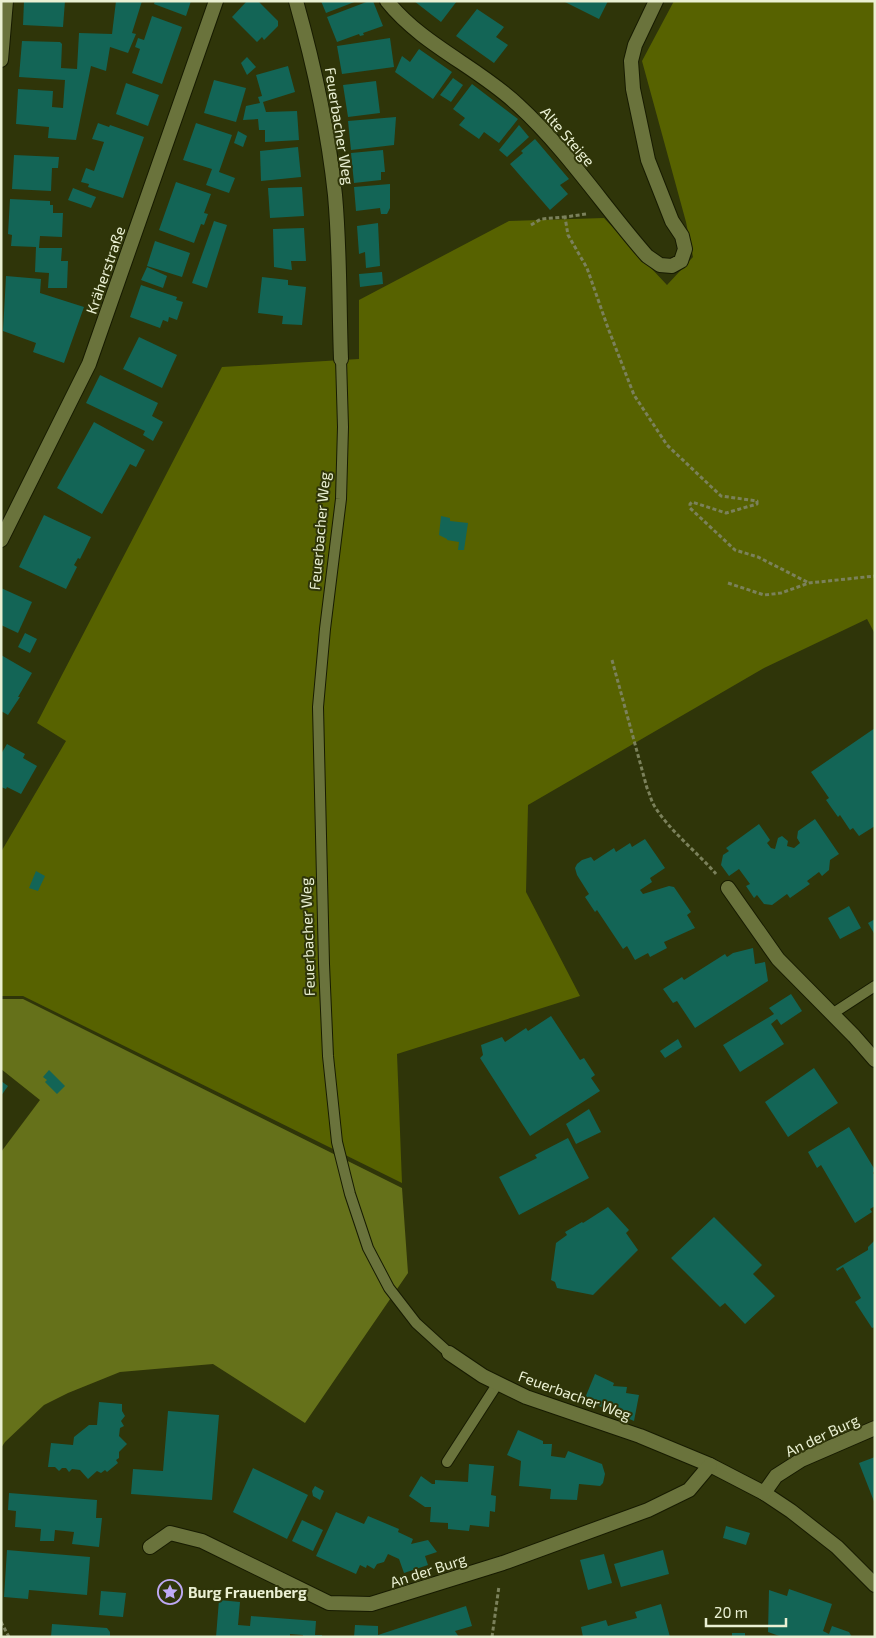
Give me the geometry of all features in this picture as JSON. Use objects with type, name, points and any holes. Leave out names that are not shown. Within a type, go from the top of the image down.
[{"type":"street","points":[[1,60],[6,1]]},
{"type":"street","name":"Kräherstraße","points":[[1,540],[90,364],[216,1]]},
{"type":"street","name":"Feuerbacher Weg","points":[[296,1],[312,59],[329,148],[335,196],[341,359]]},
{"type":"street","name":"Alte Steige","points":[[387,1],[395,11],[422,34],[516,103],[548,137],[647,256],[660,265],[672,266],[681,261],[685,250],[682,236],[672,221],[648,160],[633,89],[631,61],[636,45],[656,1]]},
{"type":"street","points":[[728,888],[778,959],[875,1060]]},
{"type":"street","name":"Feuerbacher Weg","points":[[449,1352],[483,1376],[526,1397],[640,1436],[710,1466],[764,1493],[838,1547],[875,1585]]},
{"type":"street","name":"An der Burg","points":[[764,1493],[776,1476],[801,1460],[875,1428]]},
{"type":"street","name":"An der Burg","points":[[150,1547],[170,1533],[202,1541],[329,1603],[372,1604],[503,1563],[648,1510],[689,1490],[710,1466]]},
{"type":"lane","name":"Feuerbacher Weg","points":[[341,359],[343,427],[340,500],[318,707],[324,964],[329,1066],[337,1142],[350,1194],[368,1248],[389,1288],[416,1323],[449,1352]]},
{"type":"lane","points":[[832,1014],[875,986]]},
{"type":"lane","points":[[447,1462],[498,1383]]},
{"type":"path","points":[[531,226],[541,219],[586,214],[598,197]]},
{"type":"path","points":[[565,217],[568,235],[587,268],[634,395],[666,445],[721,496],[757,501],[757,504],[730,513],[692,502],[690,508],[735,550],[758,558],[809,583]]},
{"type":"path","points":[[728,583],[764,595],[781,593],[809,583],[875,576]]},
{"type":"path","points":[[612,660],[654,806],[678,835],[700,856],[728,888]]},
{"type":"path","points":[[492,1637],[503,1563]]},
{"type":"path","points":[[1,1622],[9,1637]]},
{"type":"green space","points":[[674,1],[875,1],[875,634],[867,619],[764,668],[528,805],[526,892],[580,996],[397,1054],[402,1183],[23,996],[1,996],[1,852],[66,741],[37,723],[222,367],[359,359],[359,300],[509,221],[604,218],[667,285],[693,257],[686,222],[642,61]]},
{"type":"green space","points":[[1,999],[23,999],[402,1188],[408,1273],[305,1423],[213,1364],[120,1372],[44,1405],[1,1448],[1,1152],[40,1100],[1,1069]]},
{"type":"building","points":[[24,1],[65,1],[63,27],[23,25]]},
{"type":"building","points":[[116,1],[142,1],[132,33],[136,34],[128,53],[110,47],[106,71],[91,66],[76,140],[48,138],[49,127],[16,124],[18,89],[53,91],[52,107],[63,108],[65,80],[19,77],[22,41],[60,42],[62,44],[61,68],[77,69],[79,33],[112,34]]},
{"type":"building","points":[[155,1],[191,1],[186,16],[154,4]]},
{"type":"building","points":[[247,1],[258,1],[278,21],[278,26],[264,40],[262,37],[257,42],[232,17]]},
{"type":"building","points":[[321,1],[357,1],[326,13]]},
{"type":"building","points":[[373,1],[383,26],[363,33],[364,35],[360,36],[359,34],[337,42],[327,17]]},
{"type":"building","points":[[414,1],[457,1],[441,22]]},
{"type":"building","points":[[563,1],[608,1],[599,19]]},
{"type":"building","points":[[477,9],[504,27],[496,37],[508,45],[494,63],[456,36]]},
{"type":"building","points":[[152,16],[182,27],[162,84],[132,73],[140,49],[135,47],[138,38],[144,40]]},
{"type":"building","points":[[390,38],[394,67],[342,74],[337,46]]},
{"type":"building","points":[[419,49],[452,72],[433,99],[395,72],[402,56],[410,62]]},
{"type":"building","points":[[247,57],[256,67],[247,75],[241,63]]},
{"type":"building","points":[[288,66],[295,92],[263,102],[266,112],[297,111],[299,140],[265,142],[265,130],[259,130],[258,119],[243,120],[246,106],[260,103],[258,97],[262,96],[256,75]]},
{"type":"building","points":[[453,78],[463,85],[451,102],[440,95]]},
{"type":"building","points":[[214,80],[246,88],[236,122],[204,113]]},
{"type":"building","points":[[376,81],[380,113],[348,117],[343,85]]},
{"type":"building","points":[[126,83],[159,95],[148,126],[116,114]]},
{"type":"building","points":[[472,84],[518,119],[499,143],[484,132],[479,139],[459,125],[465,118],[453,109]]},
{"type":"building","points":[[396,117],[394,145],[351,150],[348,121]]},
{"type":"building","points":[[98,123],[109,127],[110,125],[144,137],[123,198],[88,187],[89,184],[81,182],[86,168],[94,171],[104,142],[92,139]]},
{"type":"building","points":[[196,123],[232,135],[219,172],[235,178],[229,193],[206,185],[212,169],[183,160]]},
{"type":"building","points":[[519,125],[529,137],[507,157],[499,150]]},
{"type":"building","points":[[238,131],[247,136],[243,147],[234,143]]},
{"type":"building","points":[[535,139],[569,179],[560,185],[568,194],[550,210],[510,164]]},
{"type":"building","points":[[298,147],[301,177],[261,181],[260,151]]},
{"type":"building","points":[[383,150],[385,172],[381,172],[381,180],[354,183],[351,153]]},
{"type":"building","points":[[14,155],[59,157],[58,168],[52,168],[51,191],[12,189]]},
{"type":"building","points":[[176,182],[211,194],[204,213],[208,214],[204,225],[201,224],[194,243],[159,230]]},
{"type":"building","points":[[390,184],[390,208],[387,214],[381,214],[380,208],[356,211],[354,187]]},
{"type":"building","points":[[302,187],[304,216],[270,218],[268,188]]},
{"type":"building","points":[[73,188],[96,197],[91,208],[68,200]]},
{"type":"building","points":[[10,199],[50,201],[50,205],[53,205],[53,213],[63,213],[62,237],[40,236],[39,248],[62,248],[61,261],[68,261],[67,288],[48,288],[49,273],[35,272],[36,247],[11,246],[12,235],[8,234]]},
{"type":"building","points":[[214,221],[227,225],[207,288],[192,283]]},
{"type":"building","points":[[378,223],[380,266],[366,268],[365,252],[359,254],[357,226]]},
{"type":"building","points":[[304,228],[306,261],[291,261],[292,270],[274,267],[273,229]]},
{"type":"building","points":[[155,241],[190,253],[182,277],[147,266]]},
{"type":"building","points":[[147,267],[167,276],[163,288],[141,280]]},
{"type":"building","points":[[382,272],[383,284],[360,287],[359,274]]},
{"type":"building","points":[[6,276],[41,279],[40,293],[84,307],[64,363],[33,352],[36,343],[3,331]]},
{"type":"building","points":[[262,277],[288,280],[288,285],[306,287],[302,325],[282,324],[283,316],[258,313]]},
{"type":"building","points":[[141,285],[177,297],[176,300],[183,302],[177,320],[169,317],[168,322],[163,320],[160,328],[130,317]]},
{"type":"building","points":[[139,337],[177,355],[162,388],[123,369]]},
{"type":"building","points":[[100,375],[158,403],[152,416],[163,422],[153,441],[143,435],[145,431],[86,403]]},
{"type":"building","points":[[94,422],[145,450],[136,467],[130,464],[102,514],[57,488]]},
{"type":"building","points":[[44,515],[91,537],[80,559],[78,558],[74,565],[77,567],[66,589],[19,567]]},
{"type":"building","points":[[441,516],[450,518],[450,521],[468,523],[464,550],[458,550],[459,542],[447,540],[439,535]]},
{"type":"building","points":[[1,588],[32,602],[18,633],[1,625]]},
{"type":"building","points":[[25,633],[37,639],[30,653],[18,647]]},
{"type":"building","points":[[1,655],[32,673],[8,715],[1,711]]},
{"type":"building","points":[[875,728],[875,826],[859,836],[853,828],[850,830],[840,815],[838,817],[826,800],[829,798],[811,772]]},
{"type":"building","points":[[7,744],[25,754],[23,758],[37,766],[21,794],[7,787],[6,789],[1,787],[1,754]]},
{"type":"building","points":[[815,819],[839,854],[830,860],[829,870],[822,876],[819,872],[807,881],[810,884],[790,898],[787,894],[772,905],[764,904],[757,895],[754,898],[746,886],[750,884],[739,869],[729,876],[721,865],[723,855],[729,851],[726,848],[759,824],[770,840],[767,843],[771,848],[775,849],[778,838],[782,836],[788,841],[787,846],[794,848],[800,843],[797,838],[798,831]]},
{"type":"building","points":[[645,839],[665,868],[650,878],[652,882],[640,890],[643,894],[669,886],[674,887],[691,912],[687,915],[695,928],[664,942],[667,948],[650,957],[648,953],[635,960],[627,946],[623,949],[597,910],[595,912],[585,897],[589,894],[577,875],[575,868],[582,860],[591,857],[594,861],[614,848],[616,852],[630,843],[632,847]]},
{"type":"building","points":[[36,871],[45,876],[38,891],[29,888]]},
{"type":"building","points":[[849,906],[861,928],[840,939],[828,918]]},
{"type":"building","points":[[875,919],[875,935],[868,923]]},
{"type":"building","points":[[753,948],[755,964],[765,962],[768,981],[695,1028],[677,1001],[673,1003],[663,989],[682,977],[684,980],[725,954],[727,957],[733,953]]},
{"type":"building","points":[[791,994],[802,1011],[781,1025],[777,1019],[771,1024],[784,1044],[740,1072],[723,1045],[774,1014],[769,1008]]},
{"type":"building","points":[[551,1016],[580,1060],[584,1058],[595,1075],[591,1078],[600,1091],[530,1136],[480,1058],[483,1055],[481,1045],[502,1037],[505,1042],[526,1028],[528,1031]]},
{"type":"building","points":[[678,1039],[682,1047],[665,1058],[660,1051]]},
{"type":"building","points":[[814,1068],[838,1103],[788,1137],[765,1102]]},
{"type":"building","points":[[49,1070],[65,1086],[57,1094],[45,1082],[47,1080],[43,1077]]},
{"type":"building","points":[[1,1081],[8,1086],[1,1096]]},
{"type":"building","points":[[589,1109],[601,1132],[576,1144],[566,1124]]},
{"type":"building","points":[[849,1127],[875,1170],[873,1173],[875,1176],[875,1206],[870,1209],[872,1212],[855,1223],[821,1165],[817,1168],[808,1152]]},
{"type":"building","points":[[568,1138],[589,1178],[519,1215],[499,1177],[537,1158],[535,1155]]},
{"type":"building","points":[[608,1207],[629,1230],[626,1233],[638,1250],[593,1295],[557,1288],[555,1282],[551,1280],[556,1243],[567,1235],[565,1232]]},
{"type":"building","points":[[714,1217],[762,1265],[753,1274],[775,1296],[745,1324],[725,1303],[720,1307],[671,1258]]},
{"type":"building","points":[[875,1240],[875,1327],[872,1328],[855,1302],[861,1298],[843,1267],[837,1271],[836,1269],[868,1250],[868,1247]]},
{"type":"building","points":[[595,1374],[614,1383],[613,1386],[627,1387],[626,1393],[639,1395],[634,1421],[585,1398]]},
{"type":"building","points":[[99,1402],[122,1404],[122,1411],[125,1416],[121,1421],[124,1426],[120,1428],[119,1436],[127,1444],[119,1452],[119,1458],[116,1460],[118,1463],[107,1472],[105,1470],[101,1473],[97,1471],[88,1479],[80,1470],[72,1469],[69,1472],[66,1468],[62,1468],[59,1471],[55,1467],[48,1467],[51,1443],[73,1445],[74,1437],[89,1425],[97,1425]]},
{"type":"building","points":[[168,1411],[219,1415],[212,1500],[131,1494],[133,1469],[163,1471]]},
{"type":"building","points":[[518,1430],[543,1441],[543,1444],[552,1444],[551,1456],[565,1458],[568,1451],[602,1464],[605,1474],[603,1483],[600,1486],[579,1484],[577,1500],[550,1499],[551,1489],[519,1486],[521,1461],[507,1455]]},
{"type":"building","points":[[875,1457],[875,1504],[859,1463]]},
{"type":"building","points":[[469,1464],[494,1466],[491,1495],[496,1496],[495,1512],[490,1511],[489,1527],[470,1525],[469,1531],[448,1529],[448,1523],[430,1522],[431,1507],[425,1507],[409,1496],[421,1476],[432,1484],[435,1484],[435,1480],[468,1482]]},
{"type":"building","points":[[253,1468],[308,1495],[287,1539],[233,1512]]},
{"type":"building","points":[[315,1486],[324,1491],[320,1500],[313,1496],[312,1491]]},
{"type":"building","points":[[9,1493],[97,1500],[96,1518],[102,1518],[99,1547],[72,1544],[74,1532],[55,1530],[54,1541],[40,1541],[41,1529],[15,1527],[16,1511],[8,1510]]},
{"type":"building","points":[[336,1512],[364,1524],[368,1516],[399,1529],[398,1532],[413,1539],[411,1544],[428,1540],[437,1552],[425,1556],[428,1565],[404,1573],[399,1559],[388,1554],[384,1562],[377,1564],[374,1569],[367,1565],[366,1568],[360,1565],[356,1574],[316,1556]]},
{"type":"building","points":[[302,1520],[323,1530],[313,1551],[292,1541]]},
{"type":"building","points":[[726,1526],[750,1533],[746,1545],[723,1538]]},
{"type":"building","points":[[7,1550],[90,1557],[87,1595],[29,1590],[28,1599],[4,1597]]},
{"type":"building","points":[[663,1550],[669,1574],[621,1587],[614,1564]]},
{"type":"building","points":[[604,1554],[612,1583],[588,1590],[580,1560]]},
{"type":"building","points":[[789,1589],[832,1604],[823,1631],[829,1634],[832,1626],[849,1632],[852,1637],[782,1637],[768,1632],[769,1590],[787,1596]]},
{"type":"building","points":[[101,1591],[126,1593],[123,1617],[99,1615]]},
{"type":"building","points":[[219,1600],[240,1602],[238,1625],[250,1626],[251,1616],[316,1621],[315,1635],[322,1635],[322,1637],[303,1637],[303,1635],[290,1634],[290,1637],[216,1637]]},
{"type":"building","points":[[661,1604],[670,1637],[583,1637],[581,1627],[606,1620],[608,1626],[637,1618],[635,1612]]},
{"type":"building","points":[[466,1606],[472,1626],[455,1631],[459,1637],[354,1637],[355,1625],[378,1626],[378,1635]]},
{"type":"building","points":[[52,1624],[107,1628],[110,1632],[110,1637],[51,1637]]},
{"type":"building","points":[[732,1633],[745,1633],[745,1637],[732,1637]]},
{"type":"place","name":"Burg Frauenberg","points":[[170,1592]]}]
